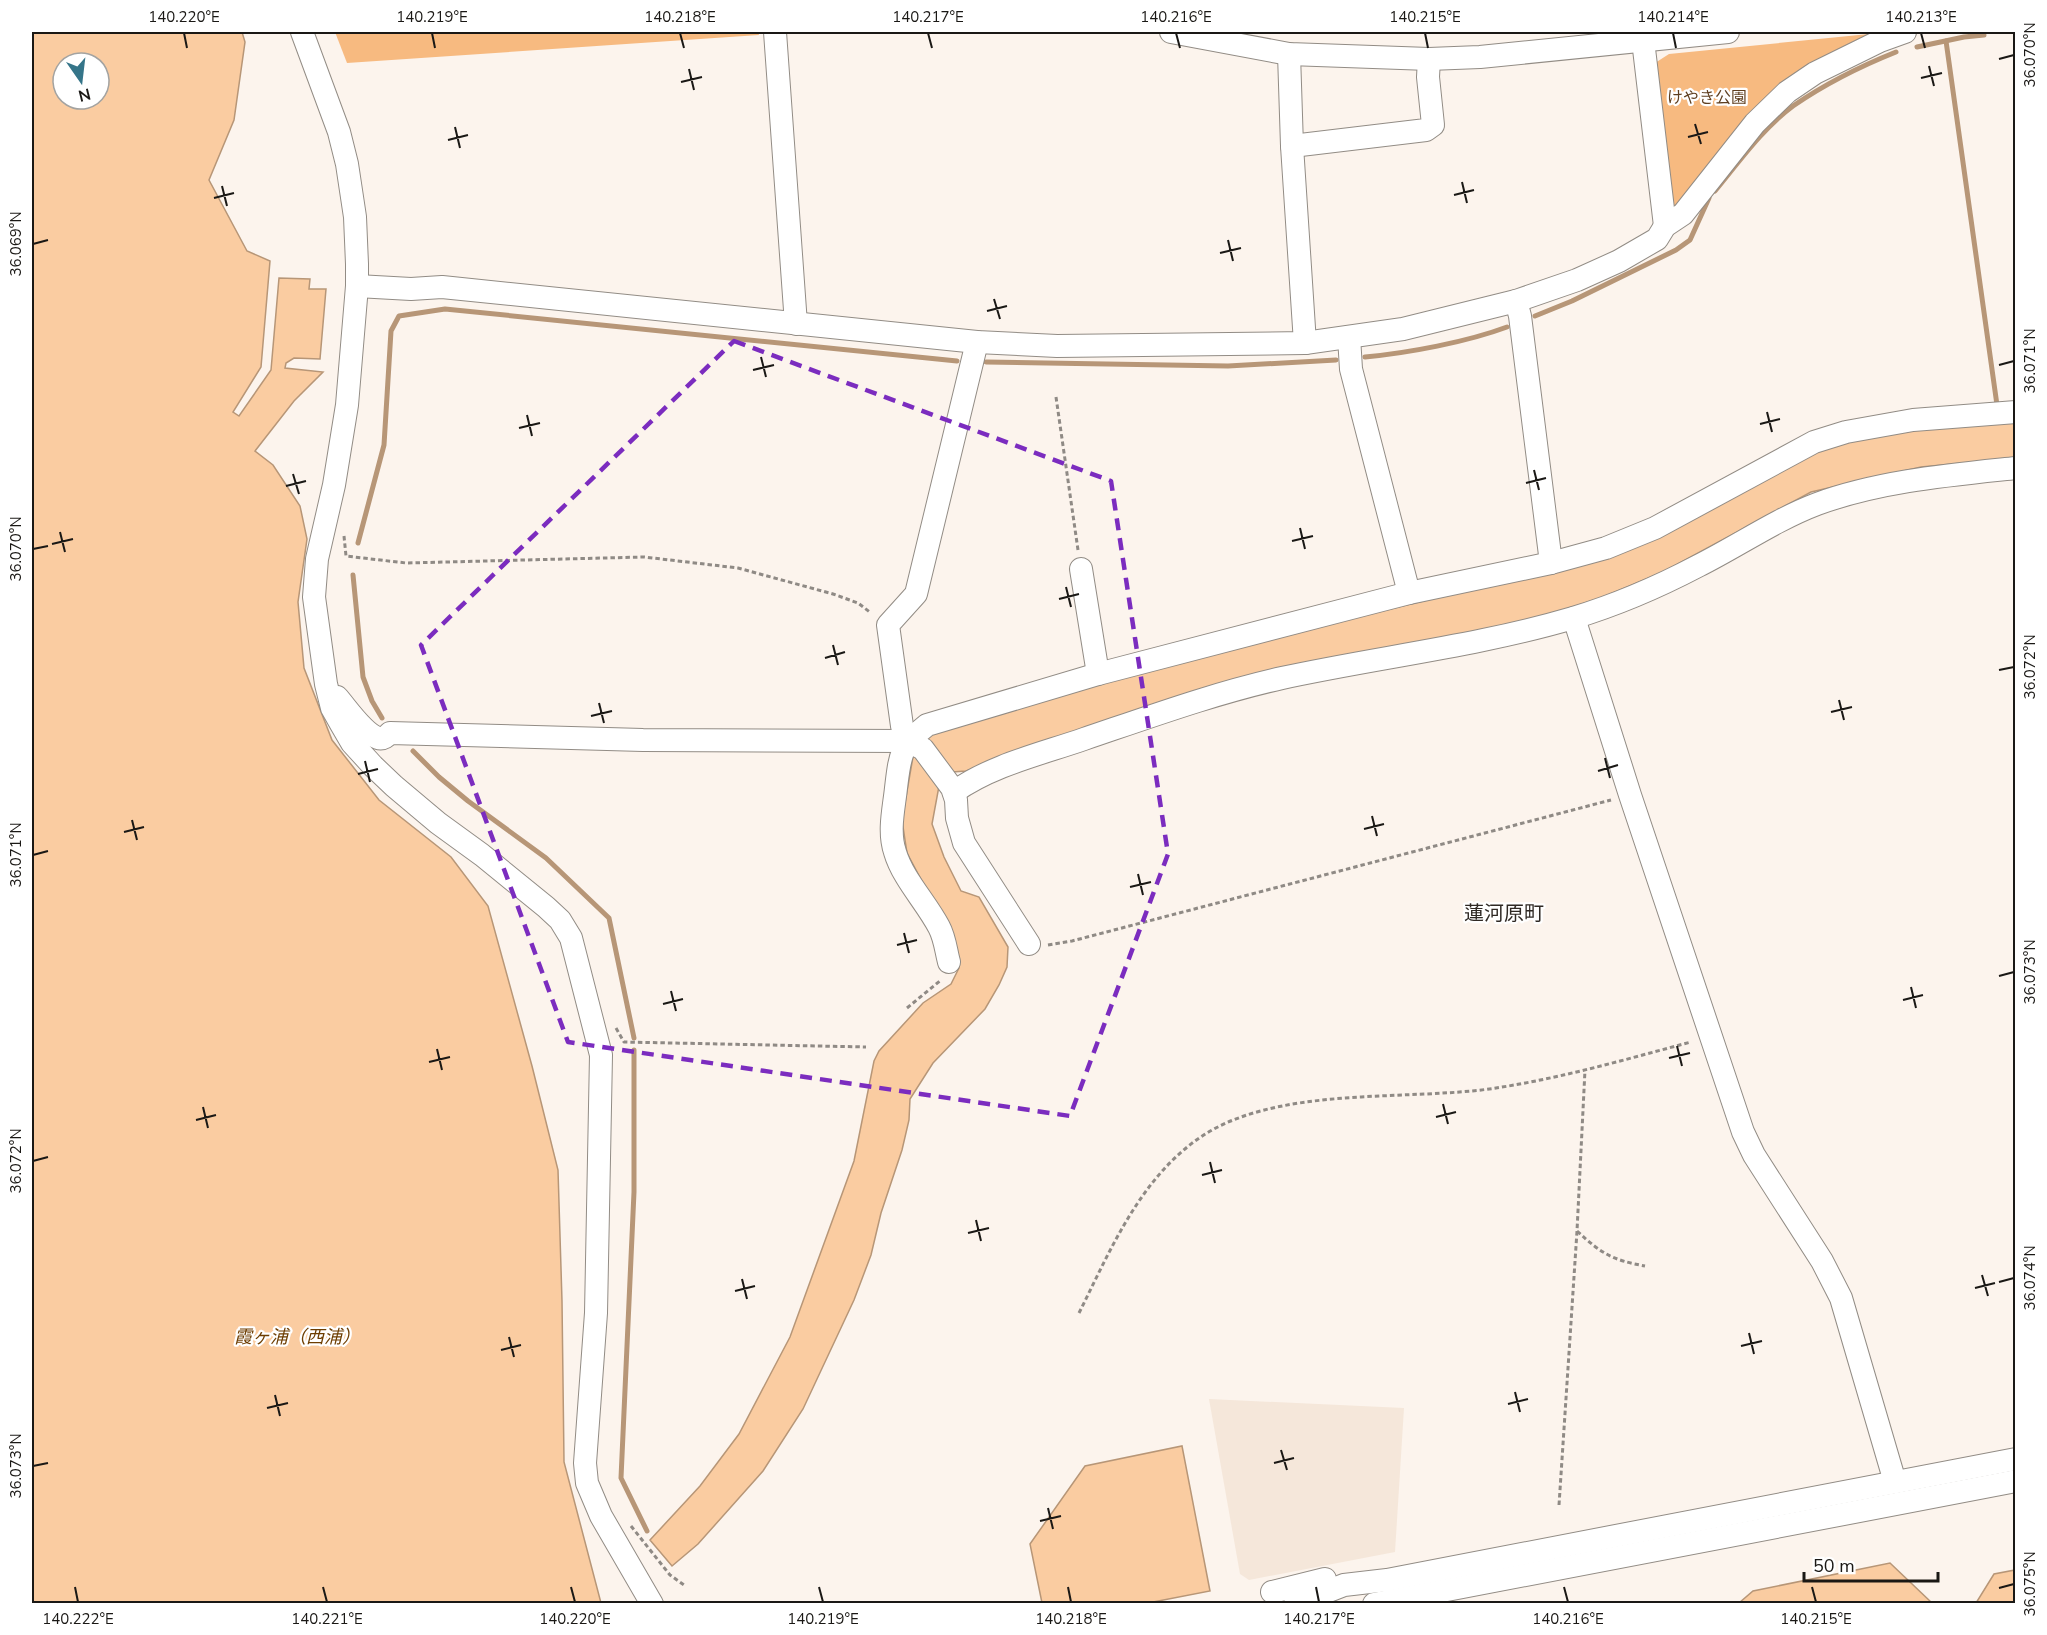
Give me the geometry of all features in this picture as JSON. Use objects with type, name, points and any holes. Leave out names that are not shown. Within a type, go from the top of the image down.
[{"type":"street","points":[[302,32],[339,132],[347,164],[355,217],[357,286],[347,405],[334,484],[317,559],[314,597],[326,684],[332,708],[352,743],[394,786],[546,907],[560,920],[571,938],[602,1055],[596,1313],[585,1463],[588,1483],[597,1508],[652,1604]]},
{"type":"street","points":[[775,32],[796,324]]},
{"type":"street","points":[[1171,32],[1289,54],[1429,59],[1480,57],[1642,36],[1728,32]]},
{"type":"street","points":[[357,286],[411,289],[442,287],[977,342],[1058,345],[1305,343],[1403,329],[1516,301],[1577,280],[1619,261],[1657,239],[1665,226],[1683,214],[1755,123],[1787,92],[1815,73],[1880,40],[1905,32]]},
{"type":"street","points":[[1642,36],[1665,226]]},
{"type":"street","points":[[1289,54],[1292,146],[1305,343]]},
{"type":"street","points":[[1292,146],[1426,130],[1433,125],[1428,77],[1429,59]]},
{"type":"street","points":[[1516,301],[1520,316],[1551,563]]},
{"type":"street","points":[[1349,337],[1351,369],[1409,593]]},
{"type":"street","points":[[977,342],[916,594],[888,625],[902,726],[950,786],[964,843],[1029,944]]},
{"type":"street","points":[[949,962],[939,927],[894,851],[891,826],[903,751],[915,745],[927,725],[1098,674],[1409,593],[1551,563],[1606,548],[1647,532],[1814,442],[1846,432],[1913,420],[2016,412]]},
{"type":"street","points":[[950,786],[966,784],[1006,765],[1179,706],[1281,678],[1417,653],[1574,618],[1647,590],[1697,567],[1788,516],[1848,494],[1943,476],[2016,468]]},
{"type":"street","points":[[1081,569],[1098,674]]},
{"type":"street","points":[[1574,618],[1630,795],[1746,1139],[1822,1261],[1841,1299],[1895,1482]]},
{"type":"street","points":[[326,684],[353,717],[378,738],[384,738],[390,733],[399,733],[915,745]]},
{"type":"street","points":[[1295,1604],[1344,1585],[1387,1580],[2016,1459]]},
{"type":"street","points":[[1374,1604],[2016,1481]]},
{"type":"street","points":[[1272,1592],[1335,1577],[1344,1585]]},
{"type":"path","points":[[1056,397],[1081,569]]},
{"type":"path","points":[[344,532],[346,556],[406,563],[644,557],[738,568],[858,603],[888,625]]},
{"type":"path","points":[[1029,944],[1042,946],[1072,941],[1630,795]]},
{"type":"path","points":[[907,1008],[943,978],[949,962]]},
{"type":"path","points":[[615,1026],[624,1042],[866,1047]]},
{"type":"path","points":[[1079,1313],[1126,1220],[1142,1195],[1195,1140],[1228,1122],[1262,1110],[1297,1103],[1456,1093],[1498,1088],[1585,1070],[1710,1037]]},
{"type":"path","points":[[1559,1505],[1585,1070]]},
{"type":"path","points":[[1577,1231],[1598,1250],[1609,1256],[1619,1261],[1645,1266]]},
{"type":"highlighted area","points":[[734,341],[1111,481],[1168,854],[1070,1116],[568,1042],[421,645]]},
{"type":"shaded area","points":[[1209,1399],[1404,1408],[1395,1552],[1249,1580],[1240,1574]]},
{"type":"green space","points":[[335,32],[758,32],[759,35],[347,63]]},
{"type":"green space","name":"けやき公園","points":[[1879,33],[1795,76],[1685,205],[1672,206],[1655,63],[1669,54]]},
{"type":"water","name":"霞ヶ浦（西浦）","points":[[32,32],[242,32],[245,42],[234,120],[209,180],[247,251],[270,261],[261,367],[233,412],[239,416],[271,370],[279,278],[310,279],[309,289],[326,289],[320,359],[294,358],[286,363],[285,368],[323,372],[294,401],[255,451],[273,465],[300,506],[307,539],[298,602],[304,668],[332,740],[379,800],[451,857],[488,906],[558,1170],[564,1462],[601,1603],[32,1603]]},
{"type":"water","points":[[2015,419],[2015,458],[1921,467],[1811,492],[1663,572],[1601,598],[1535,619],[1269,670],[966,771],[952,772],[939,786],[932,824],[944,857],[961,891],[979,897],[1008,947],[1007,967],[985,1009],[933,1063],[910,1099],[909,1120],[902,1150],[881,1213],[871,1255],[854,1300],[803,1409],[763,1471],[698,1544],[672,1566],[650,1540],[700,1486],[739,1434],[790,1337],[854,1161],[874,1061],[879,1051],[923,1003],[951,984],[959,968],[950,926],[907,853],[902,820],[914,751],[927,734],[1141,669],[1568,566],[1803,455],[1885,432]]},
{"type":"water","points":[[1182,1446],[1210,1591],[1148,1603],[1042,1603],[1030,1544],[1085,1466]]},
{"type":"water","points":[[1890,1563],[1932,1603],[1739,1603],[1753,1591]]},
{"type":"water","points":[[2015,1570],[2015,1603],[1976,1603],[1994,1574]]},
{"type":"waterway","points":[[1917,47],[1984,35]]},
{"type":"waterway","points":[[1946,41],[1997,405]]},
{"type":"waterway","points":[[1715,191],[1761,135],[1793,106],[1843,76],[1896,52]]},
{"type":"waterway","points":[[1535,316],[1572,301],[1676,250],[1690,240],[1709,198]]},
{"type":"waterway","points":[[358,543],[384,445],[391,331],[399,316],[445,309],[957,361]]},
{"type":"waterway","points":[[1365,357],[1437,346],[1507,327]]},
{"type":"waterway","points":[[986,362],[1228,366],[1336,360]]},
{"type":"waterway","points":[[353,575],[363,677],[372,701],[382,718]]},
{"type":"waterway","points":[[413,751],[468,801],[546,858],[609,918],[634,1038]]},
{"type":"waterway","points":[[634,1050],[634,1192],[621,1478],[647,1531]]},
{"type":"district","name":"蓮河原町","points":[[1504,913]]}]
